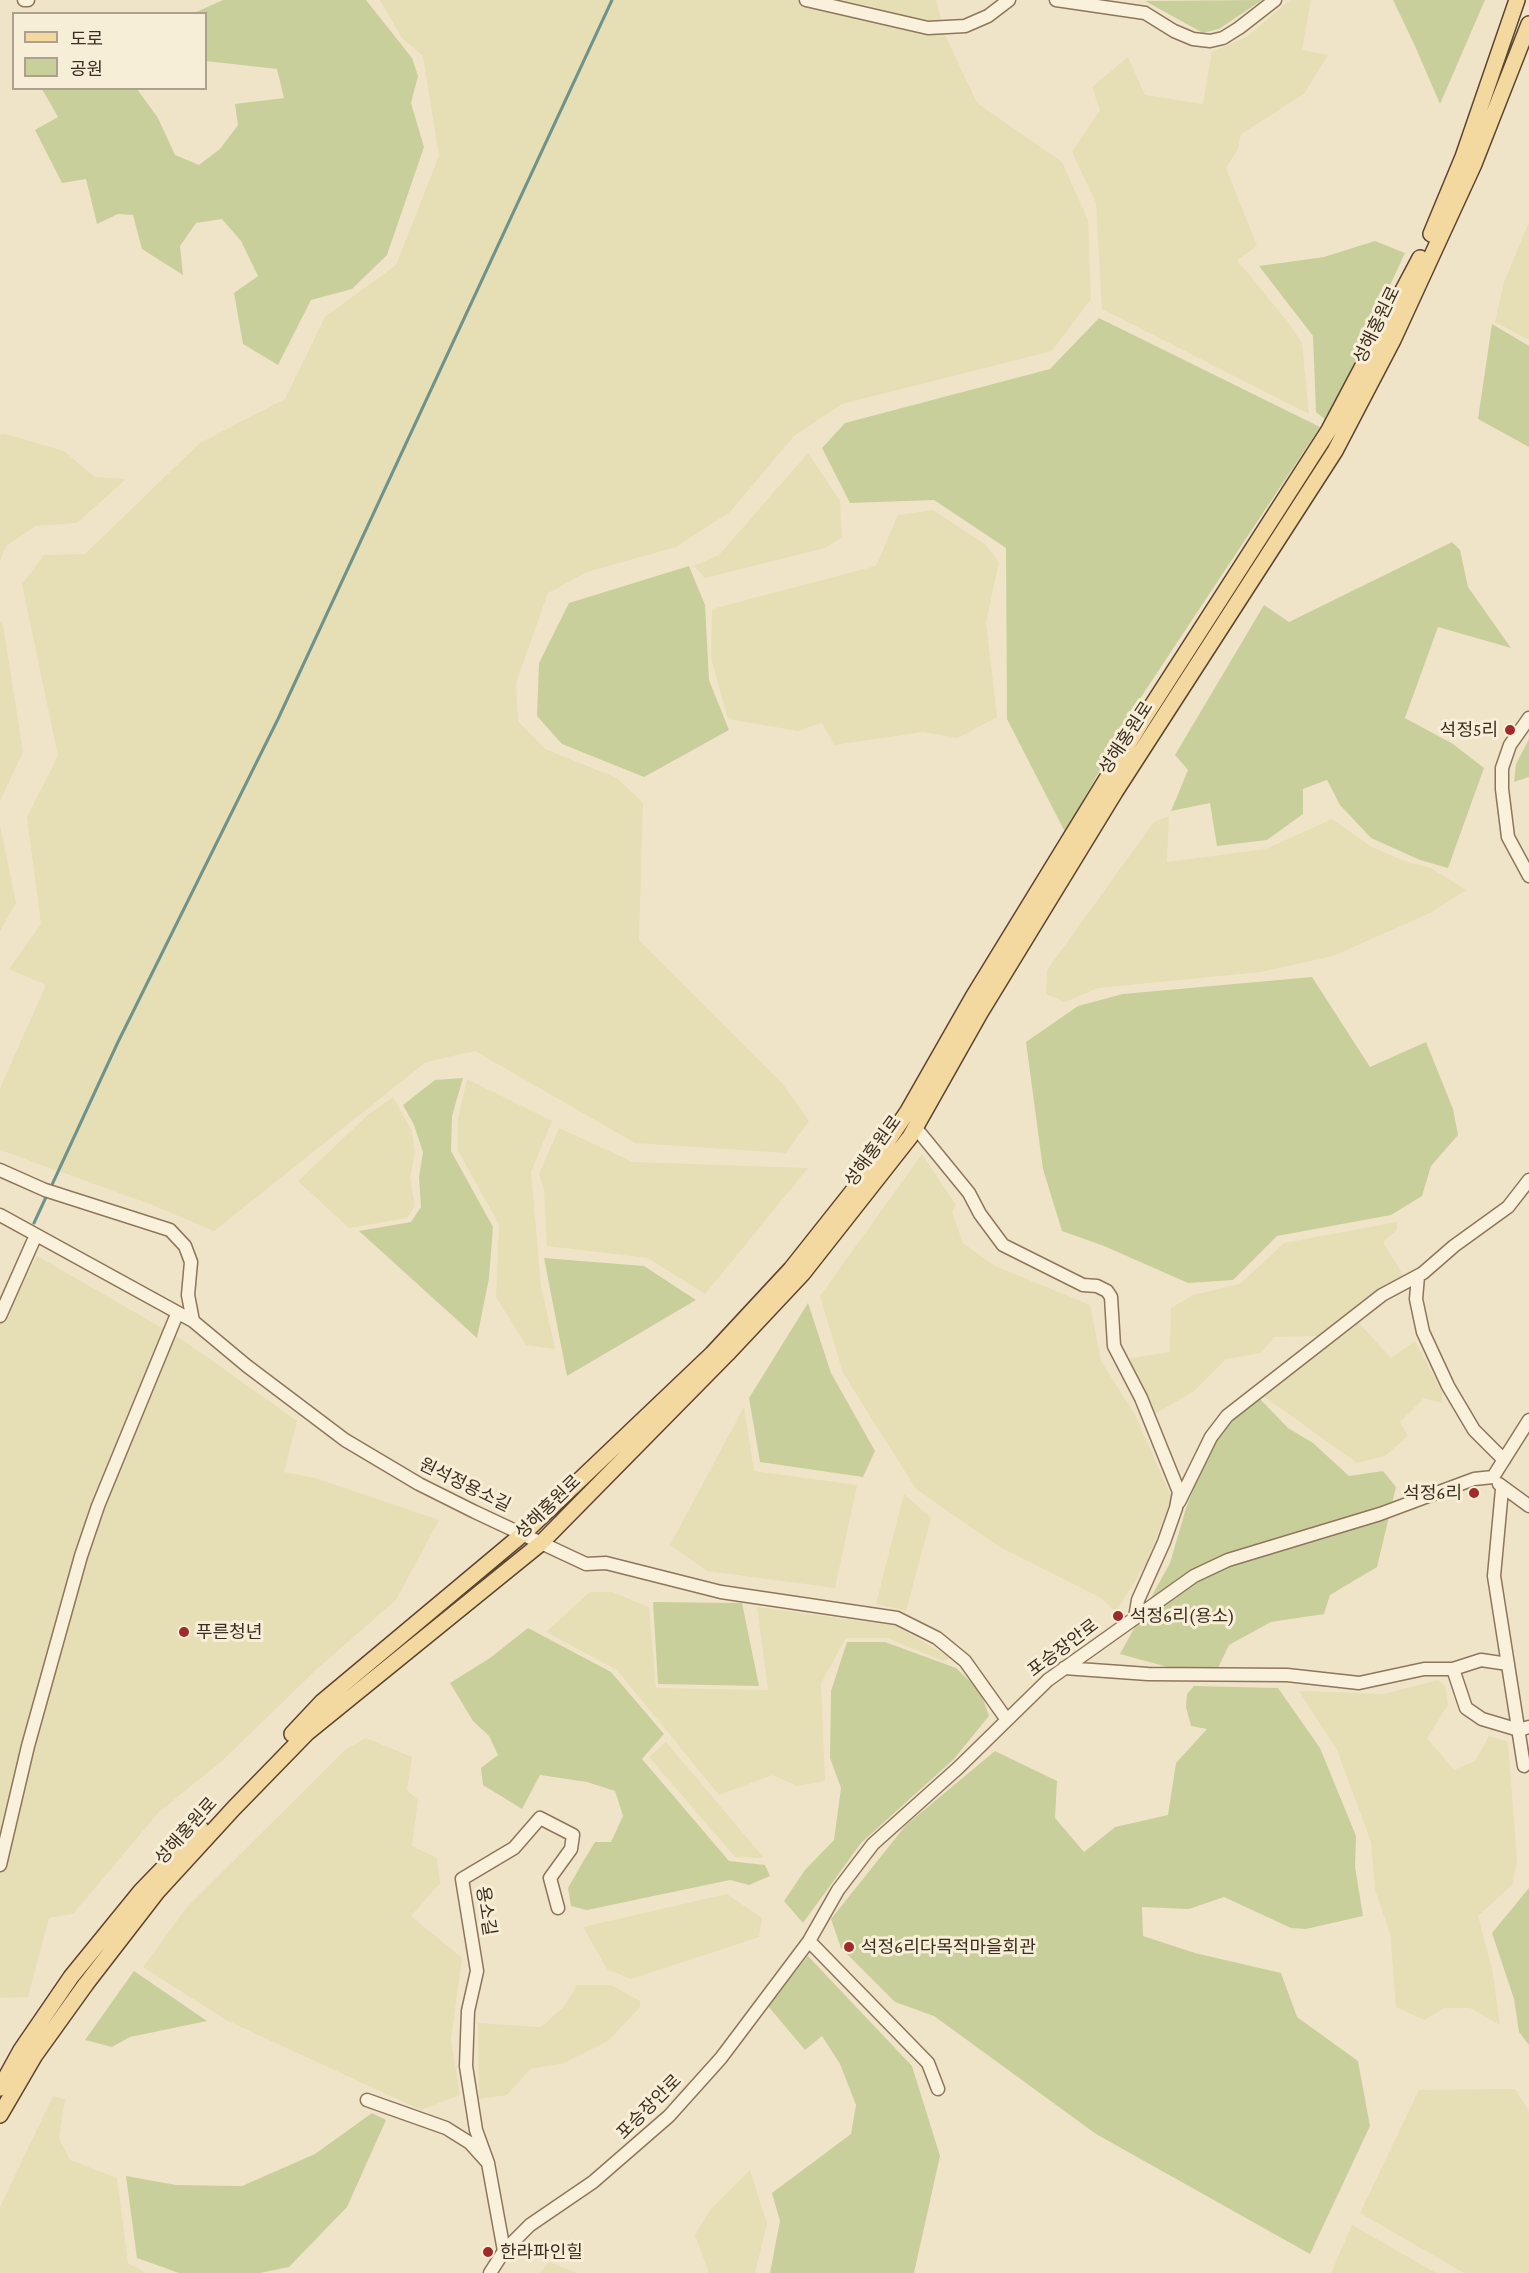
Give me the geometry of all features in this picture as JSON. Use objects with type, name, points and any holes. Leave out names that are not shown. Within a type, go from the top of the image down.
[{"type":"main road","name":"성해홍원로","points":[[0,2088],[21,2050],[71,1977],[141,1891],[322,1702],[524,1533],[712,1354],[791,1269],[861,1182],[908,1111],[974,997],[1144,718],[1329,430],[1425,249],[1463,157],[1517,0]]},
{"type":"main road","name":"성해홍원로","points":[[0,2115],[35,2055],[86,1984],[157,1892],[234,1808],[315,1726],[540,1544],[727,1354],[802,1273],[910,1137],[980,1013],[1115,792],[1335,451],[1393,340],[1469,174],[1529,24]]},
{"type":"street","points":[[806,0],[928,28],[965,26],[988,16],[1008,0]]},
{"type":"street","points":[[1056,0],[1145,13],[1174,31],[1193,39],[1210,42],[1239,28],[1275,0]]},
{"type":"street","points":[[1529,718],[1510,745],[1502,768],[1502,789],[1508,837],[1529,876]]},
{"type":"street","points":[[920,1133],[969,1193],[980,1214],[1004,1245],[1083,1286],[1097,1286],[1107,1291],[1111,1297],[1114,1346],[1141,1398],[1179,1492],[1176,1508]]},
{"type":"street","points":[[0,1170],[51,1192],[170,1230],[185,1246],[191,1262],[188,1295],[193,1321]]},
{"type":"street","points":[[1135,1618],[1138,1600],[1176,1508],[1211,1437],[1227,1416],[1382,1295],[1418,1276],[1454,1246],[1508,1207],[1529,1180]]},
{"type":"street","name":"원석정용소길","points":[[0,1215],[193,1321],[247,1366],[345,1440],[419,1484],[524,1533],[540,1544],[586,1564],[606,1563],[721,1592],[897,1618],[937,1638],[965,1661],[1007,1720]]},
{"type":"street","points":[[0,1316],[36,1235]]},
{"type":"street","points":[[1418,1276],[1416,1299],[1423,1332],[1448,1386],[1474,1430],[1504,1460]]},
{"type":"street","points":[[0,1865],[28,1746],[81,1556],[98,1506],[177,1314]]},
{"type":"street","points":[[1529,1420],[1493,1477],[1502,1489],[1529,1506]]},
{"type":"street","name":"포승장안로","points":[[490,2273],[504,2251],[530,2225],[593,2182],[669,2116],[721,2058],[809,1941],[838,1890],[873,1844],[1064,1668],[1194,1576],[1228,1560],[1380,1514],[1474,1479],[1493,1477]]},
{"type":"street","points":[[1502,1489],[1494,1576],[1508,1664],[1524,1729],[1524,1766]]},
{"type":"street","points":[[1064,1668],[1148,1674],[1287,1675],[1352,1683],[1424,1669],[1453,1669],[1481,1660],[1508,1664]]},
{"type":"street","points":[[1453,1669],[1458,1691],[1466,1708],[1482,1719],[1524,1729]]},
{"type":"street","name":"용소길","points":[[504,2251],[488,2163],[476,2130],[466,2066],[468,2011],[477,1971],[462,1879],[514,1848],[540,1818],[573,1835],[571,1849],[550,1878],[558,1908]]},
{"type":"street","points":[[809,1941],[928,2063],[938,2089]]},
{"type":"street","points":[[367,2100],[446,2128],[470,2143],[488,2163]]},
{"type":"shaded area","points":[[380,0],[936,0],[945,35],[977,103],[1062,162],[1088,220],[1091,299],[1052,351],[842,404],[794,436],[730,512],[676,547],[587,572],[548,593],[516,683],[518,721],[545,749],[617,778],[643,803],[639,940],[782,1083],[809,1121],[786,1153],[635,1143],[475,1051],[426,1062],[214,1231],[150,1204],[0,1150],[0,1088],[46,985],[9,969],[41,924],[27,817],[58,756],[22,584],[44,555],[85,554],[200,443],[285,399],[325,317],[396,265],[439,156],[423,56],[402,38]]},
{"type":"shaded area","points":[[1290,0],[1311,0],[1302,50],[1328,55],[1304,94],[1241,134],[1238,149],[1226,168],[1257,246],[1237,260],[1288,322],[1302,343],[1309,414],[1102,309],[1096,203],[1072,152],[1100,110],[1092,87],[1128,57],[1145,95],[1203,104],[1212,52],[1248,36]]},
{"type":"shaded area","points":[[1529,222],[1529,340],[1495,322],[1504,282]]},
{"type":"shaded area","points":[[5,434],[64,451],[95,477],[126,479],[77,523],[36,526],[6,546],[0,560],[0,435]]},
{"type":"shaded area","points":[[808,453],[840,501],[842,537],[825,548],[705,578],[694,566],[719,555]]},
{"type":"shaded area","points":[[933,510],[985,544],[999,562],[986,622],[997,717],[958,738],[923,732],[834,745],[822,723],[798,731],[728,719],[711,658],[712,609],[876,566],[898,515]]},
{"type":"shaded area","points":[[0,621],[3,625],[23,752],[0,801]]},
{"type":"shaded area","points":[[1169,816],[1167,862],[1266,849],[1332,819],[1372,847],[1404,861],[1431,868],[1466,890],[1430,913],[1333,956],[1261,972],[1098,988],[1065,1002],[1046,994],[1047,970],[1154,822]]},
{"type":"shaded area","points":[[0,825],[16,903],[0,931]]},
{"type":"shaded area","points":[[467,1079],[552,1121],[531,1172],[541,1286],[555,1349],[526,1345],[496,1297],[499,1224],[458,1151],[458,1119]]},
{"type":"shaded area","points":[[393,1097],[412,1131],[415,1153],[410,1178],[415,1206],[407,1218],[349,1228],[298,1181],[369,1114]]},
{"type":"shaded area","points":[[559,1128],[633,1162],[808,1168],[705,1294],[648,1258],[547,1246],[544,1190],[539,1174]]},
{"type":"shaded area","points":[[922,1154],[956,1205],[952,1212],[963,1243],[995,1266],[1090,1305],[1101,1361],[1134,1413],[1172,1498],[1147,1562],[1116,1612],[1101,1598],[998,1546],[916,1489],[843,1373],[820,1296]]},
{"type":"shaded area","points":[[1397,1222],[1397,1230],[1383,1242],[1405,1278],[1377,1293],[1318,1336],[1274,1337],[1261,1353],[1226,1359],[1194,1391],[1155,1414],[1121,1360],[1170,1352],[1171,1308],[1193,1295],[1240,1284],[1284,1243]]},
{"type":"shaded area","points":[[37,1256],[183,1340],[297,1421],[284,1472],[315,1478],[439,1520],[396,1600],[318,1668],[223,1760],[159,1812],[73,1914],[49,1918],[28,1997],[0,1998],[0,1312],[7,1315]]},
{"type":"shaded area","points":[[1359,1323],[1391,1358],[1415,1341],[1442,1392],[1442,1403],[1424,1398],[1400,1422],[1408,1436],[1385,1456],[1357,1463],[1262,1395]]},
{"type":"shaded area","points":[[744,1407],[754,1471],[857,1485],[835,1588],[707,1571],[670,1545]]},
{"type":"shaded area","points":[[904,1494],[931,1518],[906,1611],[876,1604]]},
{"type":"shaded area","points":[[590,1592],[612,1592],[649,1607],[656,1688],[768,1690],[757,1607],[897,1626],[950,1658],[943,1661],[887,1638],[846,1638],[821,1683],[825,1781],[797,1786],[773,1775],[719,1795],[617,1670],[546,1632]]},
{"type":"shaded area","points":[[1438,1680],[1445,1686],[1448,1705],[1427,1738],[1454,1770],[1475,1761],[1489,1736],[1508,1742],[1517,1861],[1512,1885],[1478,1916],[1492,1968],[1500,2025],[1470,2008],[1444,2008],[1424,2020],[1396,2007],[1390,1933],[1375,1890],[1371,1842],[1337,1750],[1299,1691],[1384,1694]]},
{"type":"shaded area","points":[[366,1738],[412,1757],[407,1790],[418,1800],[412,1846],[437,1858],[440,1883],[411,1916],[462,1958],[451,2039],[460,2095],[421,2110],[226,2020],[143,1967],[187,1907],[346,1749]]},
{"type":"shaded area","points":[[666,1742],[764,1858],[735,1857],[649,1757]]},
{"type":"shaded area","points":[[727,1894],[762,1918],[759,1937],[631,1979],[607,1969],[583,1927]]},
{"type":"shaded area","points":[[577,1985],[611,1985],[640,2001],[640,2007],[608,2041],[564,2063],[530,2069],[507,2095],[479,2099],[478,2023],[541,2027],[564,2007]]},
{"type":"shaded area","points":[[1515,2089],[1529,2111],[1529,2273],[1464,2273],[1360,2213],[1419,2090]]},
{"type":"shaded area","points":[[53,2096],[65,2099],[59,2138],[70,2160],[117,2178],[128,2263],[146,2273],[0,2273],[0,2207]]},
{"type":"shaded area","points":[[750,2170],[767,2224],[755,2273],[709,2273],[695,2235],[710,2210]]},
{"type":"shaded area","points":[[1352,2225],[1436,2273],[1331,2273]]},
{"type":"shaded area","points":[[549,2262],[577,2273],[540,2273]]},
{"type":"green space","points":[[223,0],[366,0],[412,58],[418,76],[411,103],[424,147],[387,255],[352,289],[311,300],[278,365],[243,344],[234,293],[258,276],[241,241],[222,219],[196,223],[180,246],[183,275],[142,249],[133,215],[118,214],[97,224],[86,179],[62,183],[35,130],[58,117],[43,90],[138,90],[158,118],[175,155],[199,165],[220,149],[238,125],[235,104],[284,98],[277,69],[207,61],[207,12],[196,12]]},
{"type":"green space","points":[[1262,0],[1219,29],[1203,33],[1145,1]]},
{"type":"green space","points":[[1393,0],[1485,0],[1440,104],[1415,46]]},
{"type":"green space","points":[[1375,241],[1405,253],[1327,421],[1316,412],[1313,336],[1259,266],[1324,257]]},
{"type":"green space","points":[[1099,318],[1320,427],[1143,694],[1065,832],[1007,719],[1006,548],[934,500],[850,503],[822,448],[845,423],[1050,369]]},
{"type":"green space","points":[[1492,324],[1529,346],[1529,447],[1478,419]]},
{"type":"green space","points":[[1452,542],[1460,550],[1468,587],[1511,648],[1438,627],[1405,718],[1453,744],[1484,768],[1448,868],[1420,860],[1371,838],[1340,805],[1327,780],[1303,789],[1303,814],[1267,840],[1217,846],[1210,803],[1171,811],[1188,770],[1175,755],[1264,605],[1289,622]]},
{"type":"green space","points":[[689,566],[705,605],[709,680],[729,730],[644,777],[562,744],[537,716],[539,663],[569,603]]},
{"type":"green space","points":[[1529,739],[1529,777],[1514,782],[1516,764]]},
{"type":"green space","points":[[1312,977],[1370,1067],[1426,1042],[1453,1109],[1458,1135],[1431,1166],[1422,1196],[1391,1215],[1277,1236],[1233,1280],[1188,1283],[1104,1246],[1062,1231],[1043,1169],[1026,1042],[1078,1006],[1123,994]]},
{"type":"green space","points":[[463,1078],[452,1116],[451,1151],[493,1227],[489,1278],[477,1338],[359,1231],[411,1222],[421,1207],[419,1177],[423,1152],[414,1125],[403,1105],[435,1080]]},
{"type":"green space","points":[[544,1258],[644,1266],[696,1300],[567,1376]]},
{"type":"green space","points":[[808,1303],[831,1373],[875,1451],[863,1477],[760,1462],[749,1398]]},
{"type":"green space","points":[[1260,1399],[1288,1428],[1313,1443],[1349,1476],[1383,1471],[1396,1487],[1377,1567],[1330,1595],[1324,1614],[1271,1622],[1229,1645],[1218,1668],[1182,1671],[1120,1654],[1170,1563],[1186,1508],[1217,1430]]},
{"type":"green space","points":[[653,1602],[742,1603],[759,1686],[658,1684]]},
{"type":"green space","points":[[528,1628],[611,1672],[664,1734],[642,1759],[729,1861],[765,1865],[770,1876],[749,1885],[730,1880],[587,1910],[571,1906],[568,1888],[584,1860],[595,1842],[611,1842],[623,1816],[615,1791],[587,1782],[540,1775],[522,1809],[483,1785],[481,1768],[498,1755],[489,1736],[473,1721],[450,1683],[490,1658]]},
{"type":"green space","points":[[847,1642],[885,1642],[956,1668],[980,1691],[989,1716],[954,1759],[861,1843],[803,1923],[784,1901],[805,1870],[834,1840],[841,1788],[830,1758],[831,1691]]},
{"type":"green space","points":[[1194,1686],[1278,1688],[1320,1748],[1356,1836],[1355,1867],[1363,1916],[1306,1929],[1291,1928],[1224,1897],[1189,1909],[1142,1907],[1143,1936],[1195,1953],[1281,1973],[1297,2017],[1358,2061],[1370,2126],[1310,2254],[1096,2134],[934,2016],[895,2002],[841,1948],[831,1919],[906,1825],[995,1751],[1057,1781],[1055,1818],[1084,1852],[1115,1827],[1168,1815],[1176,1763],[1207,1729],[1191,1726],[1186,1707],[1187,1694]]},
{"type":"green space","points":[[1529,1888],[1529,2045],[1519,2032],[1514,1999],[1492,1933]]},
{"type":"green space","points":[[808,1956],[912,2066],[940,2156],[914,2273],[770,2273],[780,2221],[772,2193],[851,2134],[856,2105],[840,2064],[822,2036],[805,2050],[768,2006]]},
{"type":"green space","points":[[134,1971],[207,2021],[130,2037],[112,2047],[85,2040]]},
{"type":"green space","points":[[372,2113],[386,2120],[347,2207],[289,2267],[260,2273],[179,2273],[137,2258],[126,2176],[176,2185],[242,2186],[315,2154]]},
{"type":"waterway","points":[[50,1189],[118,1042],[278,719],[612,0]]},
{"type":"waterway","points":[[34,1223],[47,1195]]},
{"type":"place","name":"석정5리","points":[[1510,730]]},
{"type":"place","name":"석정6리","points":[[1474,1493]]},
{"type":"place","name":"석정6리(용소)","points":[[1118,1616]]},
{"type":"place","name":"푸른청년","points":[[184,1632]]},
{"type":"place","name":"석정6리다목적마을회관","points":[[849,1947]]},
{"type":"place","name":"한라파인힐","points":[[488,2252]]}]
